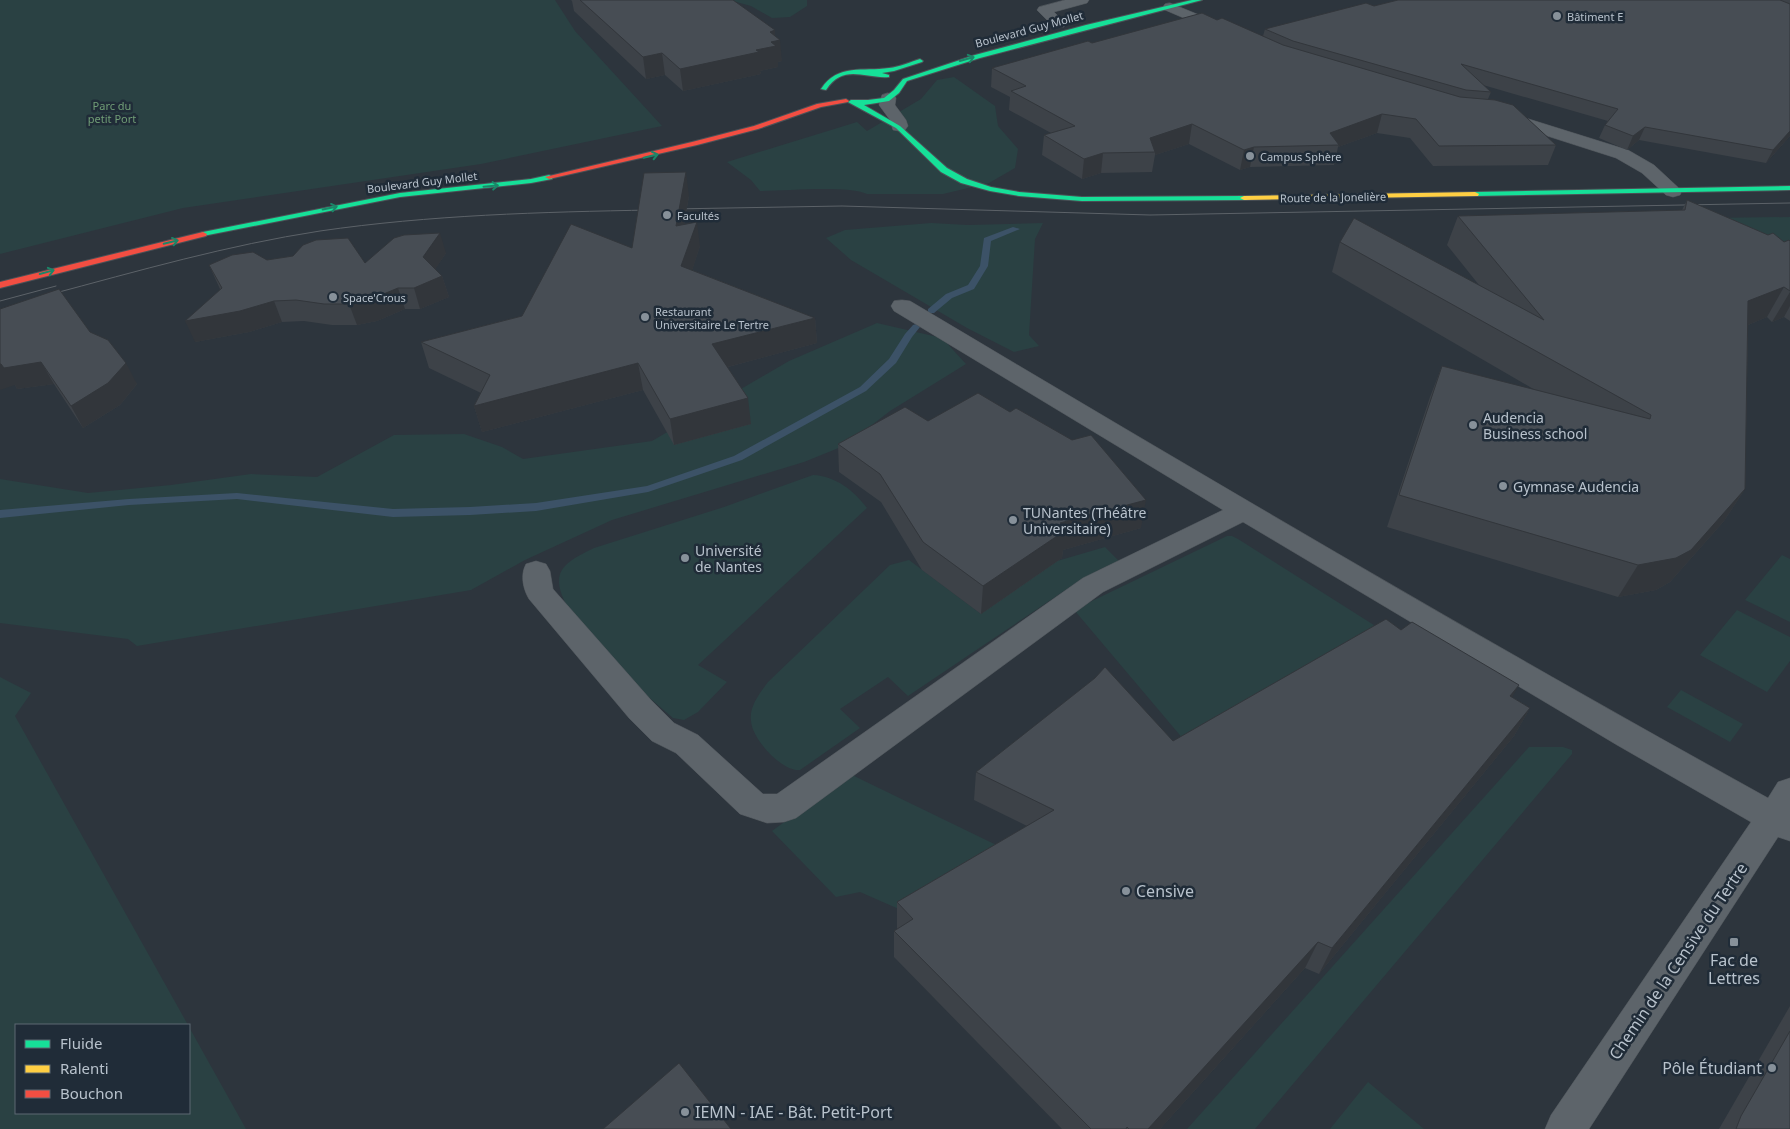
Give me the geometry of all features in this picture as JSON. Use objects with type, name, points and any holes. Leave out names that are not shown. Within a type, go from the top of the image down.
[{"type":"main road","name":"Boulevard Guy Mollet","points":[[967,48],[1058,24],[1166,3],[1199,0]]},
{"type":"main road","name":"Boulevard Guy Mollet","points":[[0,285],[161,244],[331,208],[400,195],[531,181],[621,162],[745,131],[828,102],[872,102],[893,92],[905,80],[928,72],[997,50],[1166,3]]},
{"type":"main road","points":[[809,95],[824,89],[826,82],[838,75],[851,72],[892,70],[930,58]]},
{"type":"main road","points":[[871,72],[891,78],[893,92]]},
{"type":"main road","name":"Route de la Jonelière","points":[[824,89],[831,96],[867,107],[888,123],[899,126],[943,170],[969,183],[1006,192],[1084,200],[1174,200],[1790,188]]},
{"type":"main road","points":[[552,164],[656,143],[740,120]]},
{"type":"main road","name":"Boulevard Guy Mollet","points":[[318,199],[473,175]]},
{"type":"street","points":[[1058,24],[1044,10],[1082,0]]},
{"type":"street","points":[[1166,3],[1237,36]]},
{"type":"street","name":"Route de la Jonelière","points":[[893,92],[887,105],[898,120],[899,126]]},
{"type":"street","points":[[1487,112],[1622,154],[1648,169],[1673,191]]},
{"type":"street","points":[[902,306],[1244,511],[1628,736],[1785,812]]},
{"type":"street","points":[[536,571],[539,592],[640,709],[663,732],[686,744],[752,804],[768,809],[784,808],[1093,585],[1244,511]]},
{"type":"street","name":"Chemin de la Censive du Tertre","points":[[1565,1129],[1785,812]]},
{"type":"green space","name":"Parc du petit Port","points":[[0,0],[555,0],[575,31],[662,126],[481,164],[183,208],[0,254]]},
{"type":"green space","points":[[729,0],[807,0],[807,6],[790,17],[772,18],[751,6]]},
{"type":"green space","points":[[954,77],[995,106],[998,126],[1018,149],[1015,168],[989,183],[943,194],[867,194],[858,191],[831,189],[760,191],[751,180],[727,162],[857,122],[867,131],[921,99],[937,80]]},
{"type":"green space","points":[[1790,217],[1790,256],[1708,218]]},
{"type":"green space","points":[[931,223],[968,225],[1043,223],[1035,239],[1029,335],[1039,346],[1014,352],[967,328],[851,260],[826,238],[845,230]]},
{"type":"green space","points":[[877,323],[942,338],[966,364],[890,411],[846,445],[804,462],[612,520],[525,560],[471,590],[137,646],[128,639],[0,623],[0,479],[88,493],[171,485],[251,474],[317,477],[394,435],[464,434],[502,447],[523,459],[652,441],[789,361]]},
{"type":"green space","points":[[813,475],[837,481],[850,490],[867,508],[698,665],[727,682],[698,712],[684,720],[673,718],[638,688],[567,606],[559,585],[559,577],[562,570],[574,559],[594,548],[724,507]]},
{"type":"green space","points":[[1227,536],[1238,539],[1396,639],[1195,753],[1075,611]]},
{"type":"green space","points":[[1105,547],[1119,561],[1079,581],[908,696],[888,677],[840,709],[860,728],[800,770],[785,766],[777,760],[757,737],[751,721],[752,710],[768,682],[890,565],[909,560],[981,614],[1040,566]]},
{"type":"green space","points":[[1782,555],[1790,559],[1790,622],[1745,600]]},
{"type":"green space","points":[[1737,610],[1790,637],[1790,661],[1767,692],[1700,655]]},
{"type":"green space","points":[[0,677],[31,693],[15,716],[187,1024],[15,1024],[15,1114],[190,1114],[190,1029],[246,1129],[0,1129]]},
{"type":"green space","points":[[1681,690],[1743,724],[1730,742],[1667,707]]},
{"type":"green space","points":[[1529,747],[1563,747],[1572,750],[1572,754],[1255,1129],[1187,1129]]},
{"type":"green space","points":[[850,774],[1019,856],[917,917],[860,892],[836,897],[772,831]]},
{"type":"green space","points":[[1368,1082],[1424,1129],[1330,1129]]},
{"type":"building","points":[[580,0],[733,0],[775,30],[770,32],[780,40],[771,42],[776,46],[756,50],[759,52],[680,69],[662,53],[643,57]]},
{"type":"building","points":[[1398,0],[1780,0],[1790,4],[1790,131],[1773,150],[1645,127],[1633,136],[1605,125],[1618,109],[1461,64],[1491,92],[1466,90],[1293,41],[1265,29],[1366,3],[1374,6]]},
{"type":"building","points":[[1202,13],[1217,20],[1222,18],[1283,45],[1460,97],[1495,100],[1513,105],[1556,145],[1439,146],[1416,119],[1382,114],[1330,133],[1339,145],[1254,147],[1244,150],[1192,124],[1150,138],[1155,152],[1103,153],[1084,159],[1044,135],[1075,126],[1011,91],[1026,86],[992,68],[1088,41],[1092,43]]},
{"type":"building","name":"Restaurant Universitaire Le Tertre","points":[[686,172],[676,226],[697,222],[681,266],[815,318],[712,344],[748,398],[670,419],[638,363],[474,406],[490,375],[421,342],[522,316],[571,224],[632,248],[644,173]]},
{"type":"building","points":[[1687,200],[1768,235],[1773,233],[1784,242],[1790,241],[1790,291],[1784,287],[1748,301],[1745,489],[1691,550],[1676,558],[1638,565],[1399,495],[1442,366],[1650,419],[1651,415],[1340,242],[1354,218],[1544,320],[1458,216],[1685,210]]},
{"type":"building","points":[[440,233],[423,257],[442,276],[414,288],[398,288],[369,300],[349,304],[324,304],[296,300],[274,301],[240,311],[185,321],[222,288],[209,265],[232,255],[253,252],[267,260],[293,256],[303,245],[316,240],[348,238],[365,263],[394,238],[404,235]]},
{"type":"building","points":[[59,289],[90,332],[108,340],[126,363],[108,383],[71,406],[41,362],[4,368],[0,364],[0,309]]},
{"type":"building","name":"TUNantes (Théâtre Universitaire)","points":[[978,393],[1010,412],[1016,408],[1072,440],[1091,435],[1146,500],[1060,523],[1066,530],[983,586],[923,542],[880,474],[838,444],[905,407],[928,421]]},
{"type":"building","name":"Censive","points":[[1386,619],[1401,630],[1412,622],[1519,685],[1510,696],[1530,708],[1332,948],[1318,942],[1148,1129],[1129,1129],[1127,1127],[1126,1129],[1091,1129],[894,931],[913,919],[897,902],[1054,810],[976,772],[1095,678],[1105,667],[1173,741]]},
{"type":"building","name":"Pôle Étudiant","points":[[1790,1031],[1790,1129],[1736,1129],[1741,1116]]},
{"type":"building","points":[[679,1063],[731,1129],[603,1129]]},
{"type":"waterway","points":[[931,311],[949,296],[971,287],[984,266],[987,240],[1016,229]]},
{"type":"waterway","points":[[0,514],[129,502],[237,496],[393,513],[470,511],[536,507],[648,489],[738,458],[863,389],[893,361],[908,336],[916,327]]},
{"type":"tram line","points":[[672,209],[842,206],[1150,215],[1790,203]]},
{"type":"tram line","points":[[48,295],[217,251],[320,231],[444,218],[527,213],[652,210]]},
{"type":"tram line","points":[[0,301],[56,286]]},
{"type":"traffic: fast","points":[[851,102],[881,101],[891,97],[905,80],[1014,46],[1199,0]]},
{"type":"traffic: fast","points":[[871,72],[892,70],[920,61]]},
{"type":"traffic: fast","points":[[824,89],[829,82],[843,73],[861,72],[887,76]]},
{"type":"traffic: fast","points":[[854,102],[898,127],[944,170],[964,181],[990,189],[1019,194],[1082,199],[1244,198]]},
{"type":"traffic: fast","points":[[203,234],[400,195],[531,181],[549,177]]},
{"type":"traffic: fast","points":[[1475,194],[1790,188]]},
{"type":"traffic: slow","points":[[1244,198],[1475,194]]},
{"type":"traffic: jam","points":[[549,177],[695,144],[756,127],[820,105],[846,101]]},
{"type":"traffic: jam","points":[[0,285],[203,234]]},
{"type":"place","name":"Bâtiment E","points":[[1557,16]]},
{"type":"place","name":"Campus Sphère","points":[[1250,156]]},
{"type":"place","name":"Facultés","points":[[667,215]]},
{"type":"place","name":"Space'Crous","points":[[333,297]]},
{"type":"place","name":"Restaurant Universitaire Le Tertre","points":[[645,317]]},
{"type":"place","name":"Audencia Business school","points":[[1473,425]]},
{"type":"place","name":"Gymnase Audencia","points":[[1503,486]]},
{"type":"place","name":"TUNantes (Théâtre Universitaire)","points":[[1013,520]]},
{"type":"place","name":"Université de Nantes","points":[[685,558]]},
{"type":"place","name":"Censive","points":[[1126,891]]},
{"type":"place","name":"Fac de Lettres","points":[[1734,942]]},
{"type":"place","name":"Pôle Étudiant","points":[[1772,1068]]},
{"type":"place","name":"IEMN - IAE - Bât. Petit-Port","points":[[685,1112]]}]
